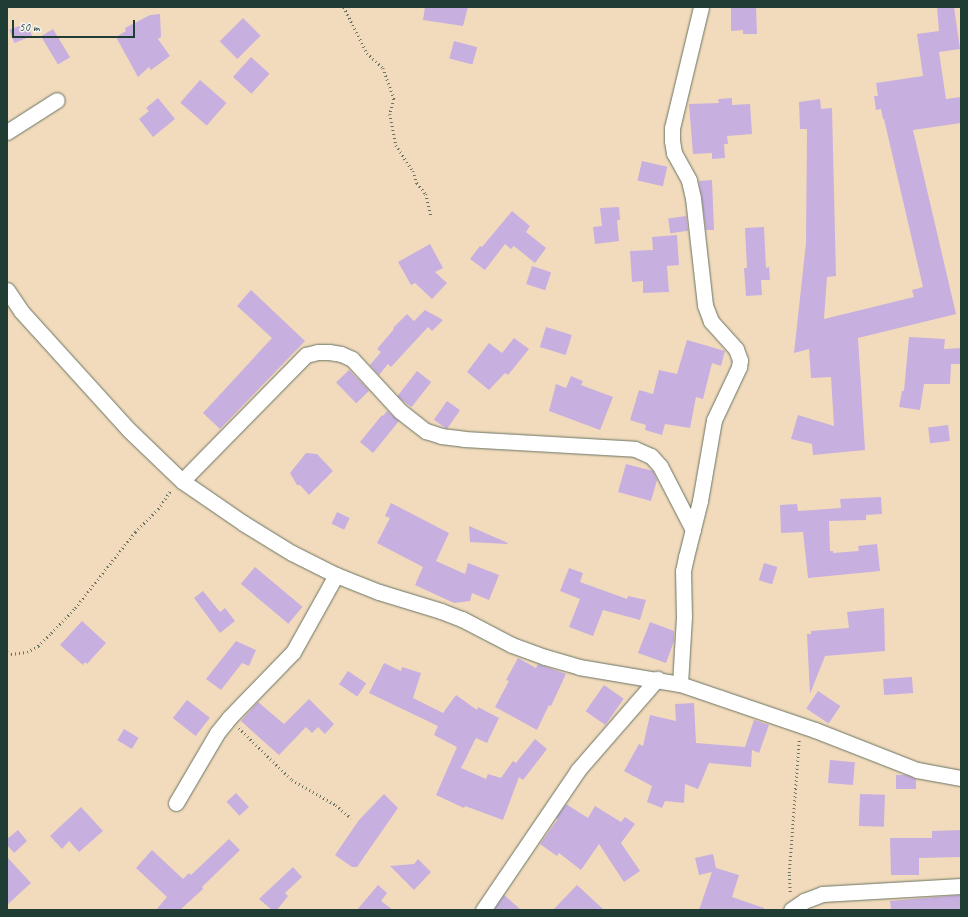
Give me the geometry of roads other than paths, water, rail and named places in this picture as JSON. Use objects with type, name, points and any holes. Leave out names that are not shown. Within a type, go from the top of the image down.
[{"type":"street","points":[[680,684],[684,617],[683,571],[700,501],[714,420],[739,367],[740,360],[736,350],[711,321],[705,305],[693,198],[689,180],[674,153],[672,141],[672,128],[702,7]]},
{"type":"street","points":[[7,132],[57,100]]},
{"type":"street","points":[[7,290],[21,310],[130,431],[180,480],[249,527],[292,553],[336,575],[379,592],[462,619],[512,645],[545,657],[579,667],[680,684],[800,725],[917,770],[961,778]]},
{"type":"street","points":[[180,480],[306,356],[318,352],[329,352],[341,354],[352,359],[400,411],[426,431],[441,436],[464,439],[635,449],[651,456],[660,466],[693,530]]},
{"type":"street","points":[[176,803],[217,733],[229,718],[294,652],[336,575]]},
{"type":"street","points":[[484,910],[574,775],[657,679]]},
{"type":"street","points":[[791,910],[804,901],[822,894],[961,886]]}]
